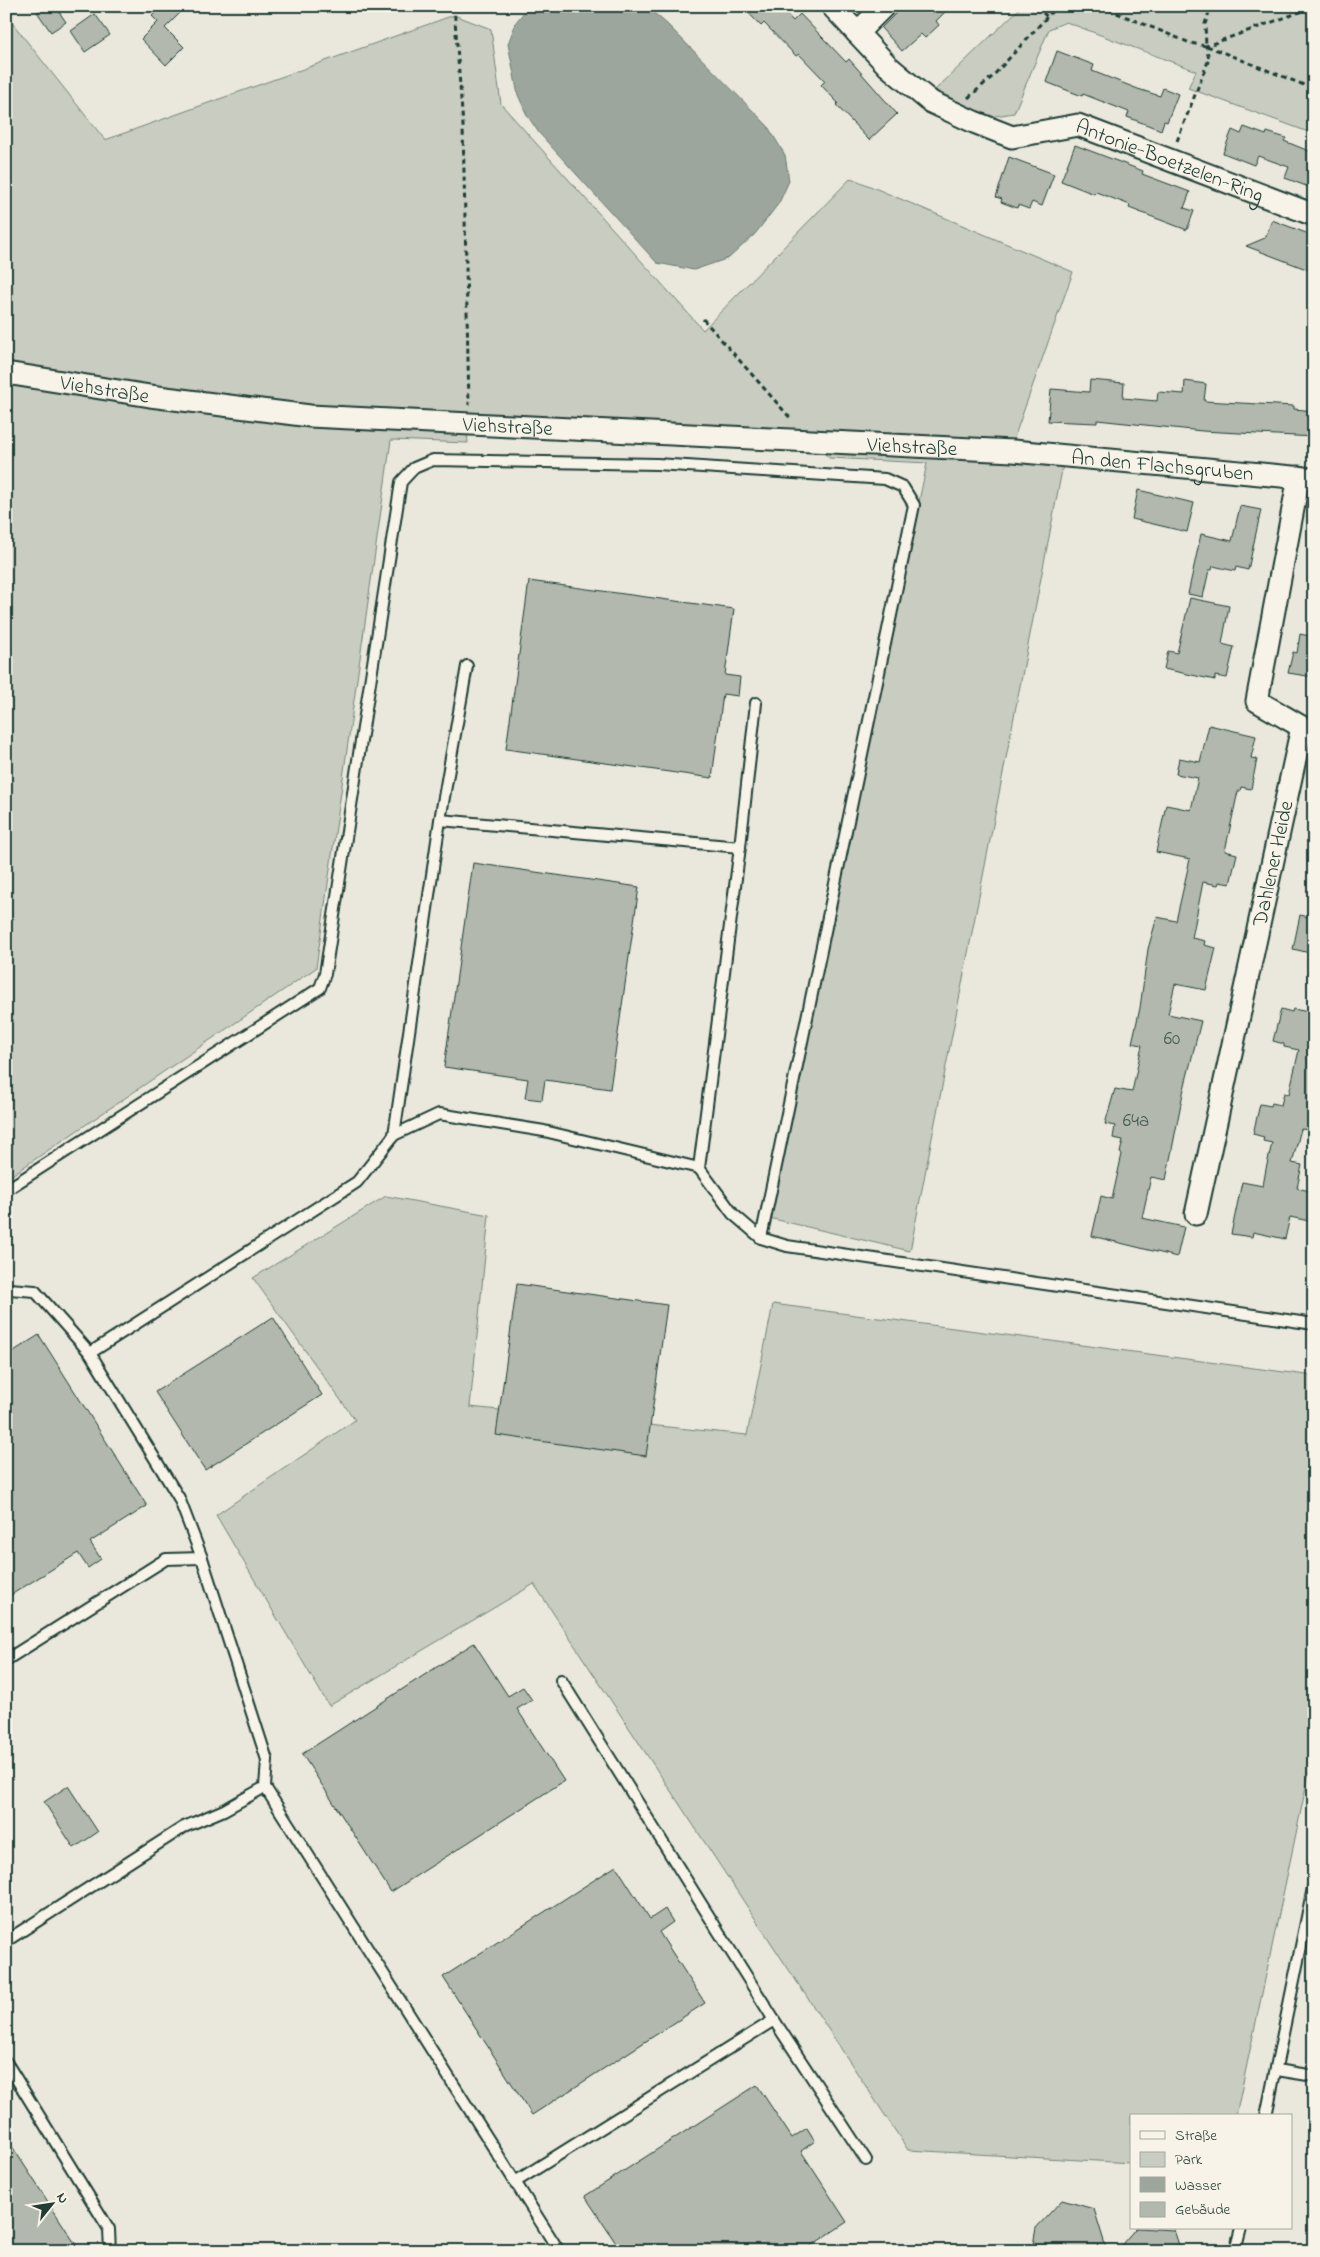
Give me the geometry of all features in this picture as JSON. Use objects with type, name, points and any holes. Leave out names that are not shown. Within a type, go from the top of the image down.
[{"type":"street","name":"Antonie-Boetzelen-Ring","points":[[832,6],[888,66],[931,102],[952,112],[1012,136],[1078,125],[1314,215]]},
{"type":"street","points":[[857,33],[884,6]]},
{"type":"street","name":"Viehstraße","points":[[6,373],[150,396],[310,416],[1013,451]]},
{"type":"street","name":"An den Flachsgruben","points":[[1013,451],[1306,478]]},
{"type":"street","name":"Dahlener Heide","points":[[1196,1214],[1302,727],[1257,701],[1306,478]]},
{"type":"lane","points":[[6,1190],[320,988],[327,964],[401,482],[414,468],[433,460],[647,464],[885,478],[903,487],[914,504],[761,1238]]},
{"type":"lane","points":[[394,1135],[440,820],[467,666]]},
{"type":"lane","points":[[699,1168],[740,848],[756,703]]},
{"type":"lane","points":[[440,820],[740,848]]},
{"type":"lane","points":[[90,1353],[357,1182],[394,1135],[439,1114],[544,1131],[699,1168],[733,1214],[761,1238],[787,1246],[1314,1324]]},
{"type":"lane","points":[[6,1291],[9,1289],[35,1291],[90,1353],[179,1498],[202,1558],[267,1760],[265,1787],[559,2251]]},
{"type":"lane","points":[[6,1660],[166,1559],[202,1558]]},
{"type":"lane","points":[[561,1680],[774,2020],[866,2160]]},
{"type":"lane","points":[[6,1941],[184,1827],[224,1810],[265,1787]]},
{"type":"lane","points":[[1266,2114],[1314,1883]]},
{"type":"lane","points":[[515,2182],[774,2020]]},
{"type":"lane","points":[[6,2062],[109,2229],[110,2251]]},
{"type":"lane","points":[[1277,2070],[1314,2076]]},
{"type":"lane","points":[[1235,2251],[1240,2230]]},
{"type":"path","points":[[454,6],[463,126],[470,423]]},
{"type":"path","points":[[1037,6],[1047,17]]},
{"type":"path","points":[[952,112],[992,77],[1057,6]]},
{"type":"path","points":[[1100,6],[1190,43],[1206,46],[1314,89]]},
{"type":"path","points":[[1112,11],[1115,6]]},
{"type":"path","points":[[1170,160],[1209,59],[1206,46],[1205,24],[1211,6]]},
{"type":"path","points":[[1206,46],[1314,7]]},
{"type":"path","points":[[703,319],[798,426]]},
{"type":"green space","points":[[1022,6],[1314,6],[1314,134],[1188,88],[1196,71],[1066,22],[1049,29],[1014,113],[989,117],[935,90]]},
{"type":"green space","points":[[6,15],[105,140],[454,15],[491,29],[501,104],[703,330],[851,178],[1073,272],[1008,455],[1064,460],[910,1251],[769,1218],[927,463],[829,458],[804,433],[466,419],[468,443],[391,440],[316,968],[6,1179]]},
{"type":"green space","points":[[386,1196],[489,1215],[470,1407],[747,1435],[773,1304],[1314,1376],[1314,1749],[1236,2114],[1130,2114],[1130,2163],[908,2150],[534,1584],[329,1706],[216,1515],[355,1420],[253,1278]]},
{"type":"water","points":[[529,6],[646,6],[667,24],[767,125],[785,155],[789,181],[779,203],[755,234],[729,258],[694,270],[657,263],[539,133],[527,115],[518,95],[508,44],[516,22]]},
{"type":"building","points":[[46,6],[55,6],[66,22],[51,32],[37,12]]},
{"type":"building","points":[[162,6],[187,6],[165,28],[184,47],[166,65],[141,39],[158,22],[152,16]]},
{"type":"building","points":[[742,6],[782,6],[781,8],[793,21],[800,14],[846,62],[849,59],[897,114],[869,140],[836,105],[838,103],[821,85],[825,81],[799,54],[796,56],[764,23],[761,26]]},
{"type":"building","points":[[903,6],[951,6],[936,21],[939,25],[925,38],[921,34],[902,51],[881,28]]},
{"type":"building","points":[[95,14],[110,35],[85,52],[71,31]]},
{"type":"building","points":[[1057,51],[1094,65],[1092,71],[1138,89],[1160,96],[1163,88],[1178,94],[1167,122],[1164,121],[1161,130],[1127,117],[1129,112],[1046,82]]},
{"type":"building","points":[[1244,127],[1266,135],[1267,132],[1286,138],[1284,141],[1314,153],[1314,189],[1285,178],[1289,167],[1258,156],[1254,165],[1223,153],[1232,130],[1241,134]]},
{"type":"building","points":[[1075,145],[1143,171],[1142,174],[1190,192],[1184,208],[1194,211],[1187,230],[1129,208],[1130,205],[1061,181]]},
{"type":"building","points":[[1009,157],[1054,174],[1042,206],[1032,202],[1029,209],[1018,205],[1017,208],[1001,202],[1002,199],[996,197]]},
{"type":"building","points":[[1272,220],[1314,236],[1314,272],[1246,246],[1265,238]]},
{"type":"building","points":[[1090,380],[1124,383],[1123,398],[1157,401],[1158,392],[1184,394],[1185,381],[1206,384],[1204,401],[1294,406],[1294,409],[1314,411],[1314,437],[1202,431],[1097,420],[1097,423],[1048,421],[1051,389],[1089,392]]},
{"type":"building","points":[[1138,490],[1194,503],[1187,532],[1132,519]]},
{"type":"building","points":[[1240,506],[1261,510],[1248,570],[1236,567],[1235,571],[1213,566],[1212,570],[1209,570],[1203,597],[1188,594],[1201,534],[1232,541]]},
{"type":"building","points":[[529,581],[734,609],[725,675],[740,677],[738,696],[723,694],[712,778],[506,749]]},
{"type":"building","points":[[1190,598],[1229,606],[1222,644],[1234,647],[1227,678],[1215,676],[1215,680],[1164,669],[1168,651],[1177,653]]},
{"type":"building","points":[[1300,634],[1314,637],[1314,677],[1288,673],[1293,652],[1297,653]]},
{"type":"building","points":[[1209,725],[1256,736],[1251,758],[1257,759],[1251,789],[1241,787],[1240,791],[1238,791],[1225,851],[1237,854],[1230,884],[1219,882],[1218,885],[1203,882],[1192,938],[1205,941],[1204,945],[1216,948],[1206,990],[1175,984],[1168,1014],[1201,1021],[1183,1093],[1166,1180],[1151,1177],[1142,1218],[1184,1227],[1177,1257],[1092,1236],[1101,1196],[1112,1199],[1122,1154],[1120,1153],[1123,1140],[1113,1138],[1115,1126],[1105,1124],[1115,1089],[1132,1092],[1142,1045],[1132,1043],[1140,1008],[1148,949],[1157,917],[1176,921],[1190,859],[1156,852],[1166,805],[1191,810],[1198,778],[1176,774],[1179,758],[1200,762]]},
{"type":"building","points":[[473,863],[639,887],[610,1089],[545,1080],[542,1100],[525,1098],[528,1079],[444,1067]]},
{"type":"building","points":[[1300,915],[1314,918],[1314,954],[1293,949]]},
{"type":"building","points":[[1281,1009],[1292,1012],[1293,1009],[1314,1013],[1314,1115],[1311,1130],[1301,1129],[1292,1163],[1302,1165],[1297,1188],[1314,1192],[1309,1221],[1290,1217],[1285,1239],[1253,1232],[1252,1237],[1231,1234],[1242,1182],[1263,1186],[1272,1143],[1263,1141],[1264,1137],[1253,1134],[1260,1104],[1271,1106],[1272,1103],[1281,1105],[1284,1093],[1289,1094],[1299,1050],[1284,1047],[1284,1044],[1273,1041]]},
{"type":"building","points":[[517,1284],[667,1305],[646,1456],[496,1435]]},
{"type":"building","points":[[273,1317],[322,1395],[205,1470],[155,1392]]},
{"type":"building","points":[[39,1335],[147,1506],[90,1542],[101,1559],[88,1568],[78,1553],[6,1598],[6,1356]]},
{"type":"building","points":[[474,1643],[508,1696],[523,1687],[532,1700],[517,1709],[564,1781],[391,1892],[302,1754]]},
{"type":"building","points":[[68,1786],[98,1832],[74,1848],[44,1802]]},
{"type":"building","points":[[616,1866],[650,1919],[665,1909],[673,1922],[659,1932],[705,2003],[532,2115],[443,1977]]},
{"type":"building","points":[[757,2085],[792,2138],[807,2128],[815,2141],[801,2151],[847,2222],[803,2251],[621,2251],[585,2196]]},
{"type":"building","points":[[6,2137],[76,2245],[67,2251],[6,2251]]},
{"type":"building","points":[[1062,2200],[1094,2209],[1107,2251],[1032,2251],[1036,2228]]},
{"type":"building","points":[[1134,2230],[1174,2230],[1181,2251],[1116,2251]]}]
